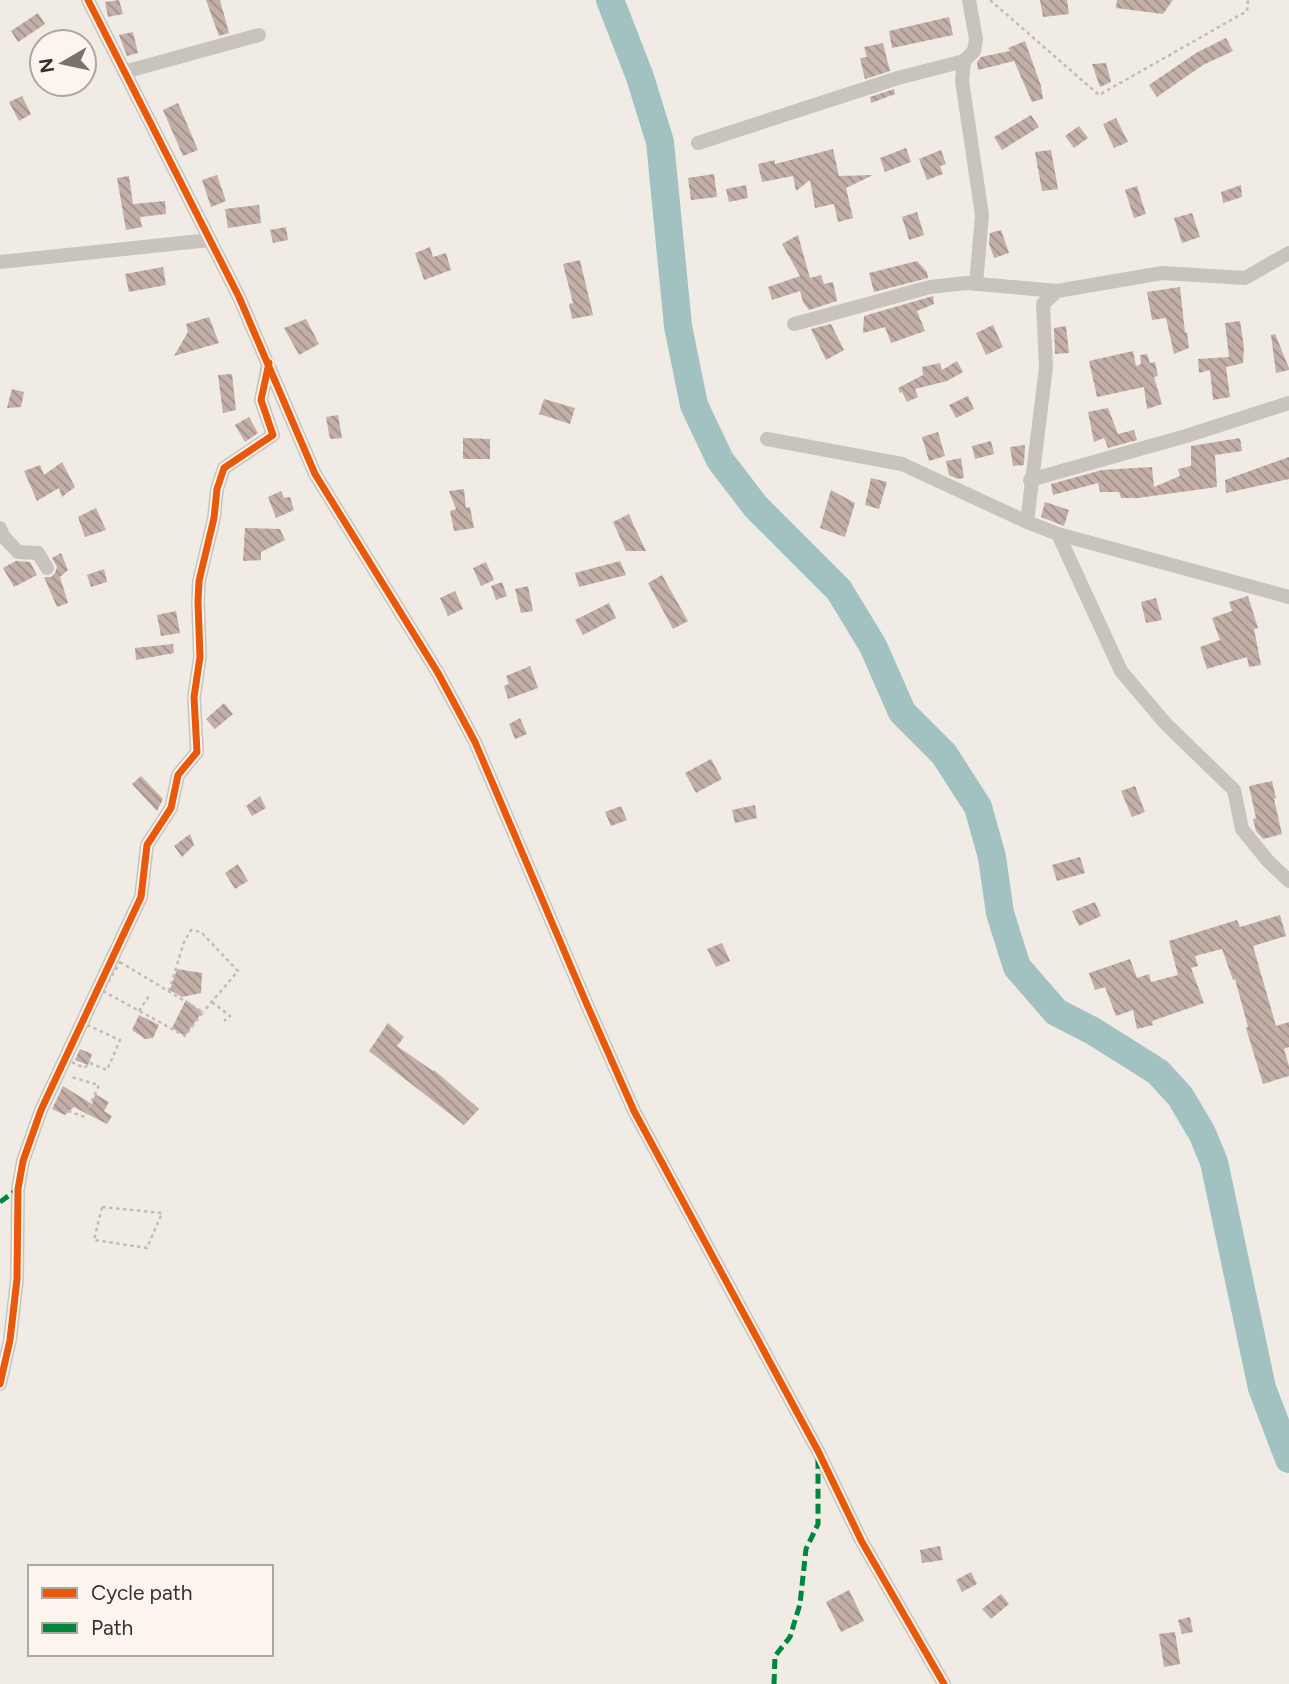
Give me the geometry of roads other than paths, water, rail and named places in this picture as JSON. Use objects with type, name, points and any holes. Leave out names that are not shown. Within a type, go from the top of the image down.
[{"type":"street","points":[[88,0],[239,297],[315,474],[438,673],[475,742],[634,1111],[818,1451],[862,1542],[944,1684]]},
{"type":"street","points":[[698,143],[898,78],[964,61],[974,51],[976,39],[969,0]]},
{"type":"street","points":[[124,72],[259,35]]},
{"type":"street","points":[[964,61],[962,80],[982,215],[976,284]]},
{"type":"street","points":[[0,262],[210,240]]},
{"type":"street","points":[[794,324],[930,287],[976,284],[1056,291],[1162,274],[1245,278],[1289,253]]},
{"type":"street","points":[[1027,522],[1030,480],[1046,367],[1043,304],[1056,291]]},
{"type":"street","points":[[0,1384],[10,1340],[17,1279],[18,1189],[23,1161],[41,1111],[68,1060],[141,897],[148,845],[171,808],[178,775],[197,752],[194,697],[200,657],[200,580],[214,518],[217,489],[224,468],[273,435],[261,400],[269,362]]},
{"type":"street","points":[[1030,480],[1186,436],[1289,403]]},
{"type":"street","points":[[766,439],[902,464],[1058,534],[1289,597]]},
{"type":"street","points":[[0,528],[3,536],[18,552],[38,553],[47,568]]},
{"type":"street","points":[[1058,534],[1121,671],[1165,723],[1234,790],[1242,829],[1268,861],[1289,881]]},
{"type":"waterway","points":[[610,0],[640,77],[660,142],[678,326],[694,405],[720,460],[756,507],[839,590],[873,646],[902,712],[944,754],[978,807],[992,857],[1000,913],[1017,967],[1056,1012],[1093,1031],[1158,1072],[1180,1096],[1202,1133],[1214,1162],[1262,1388],[1289,1459]]}]
